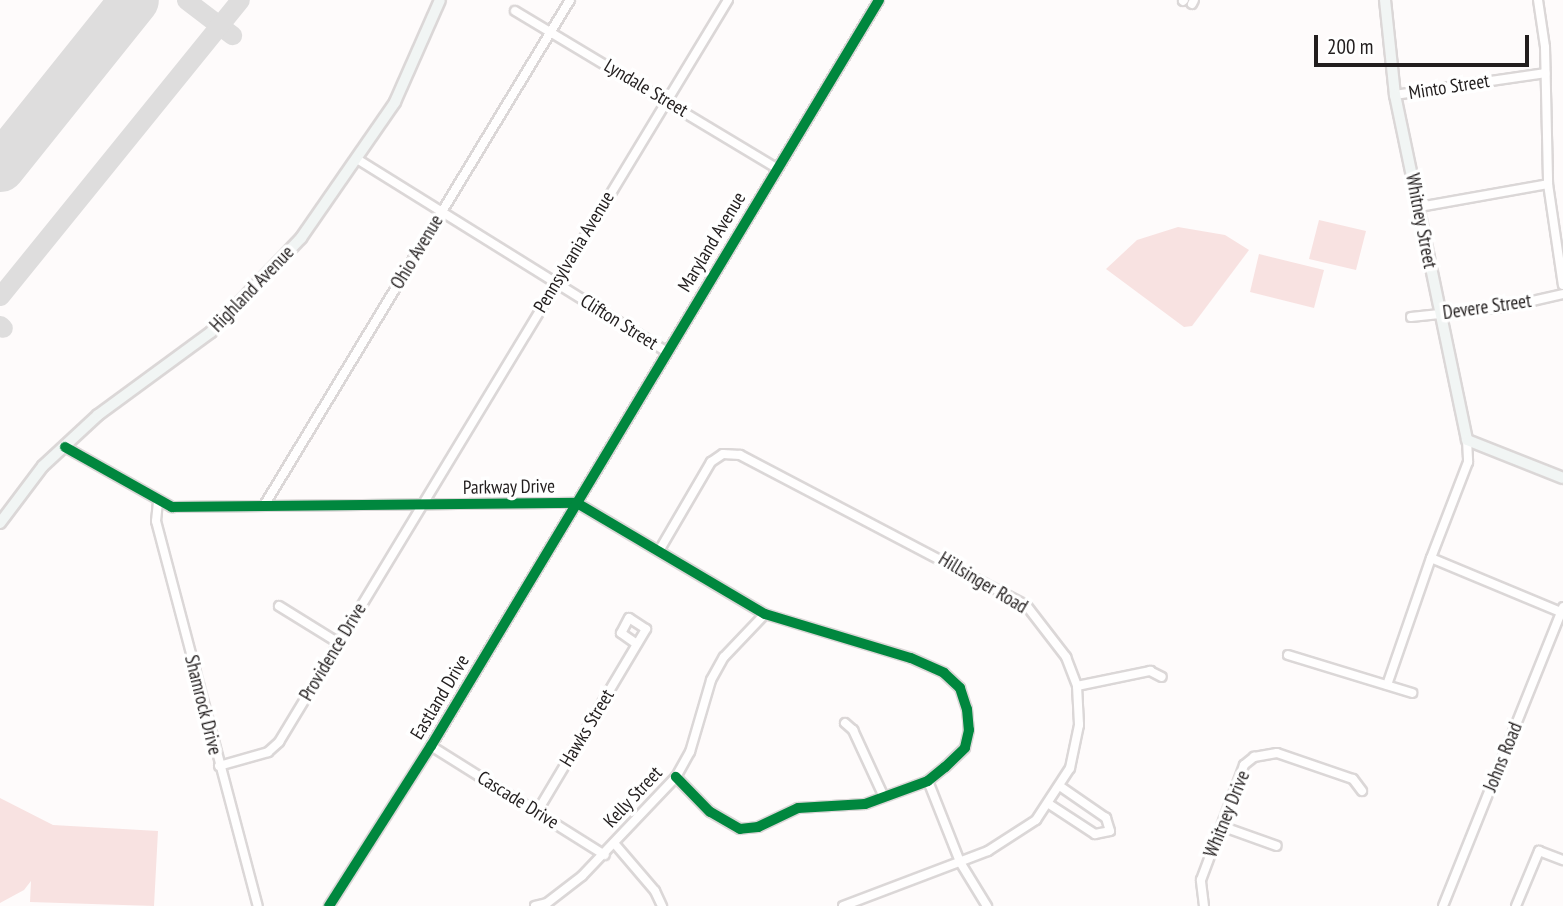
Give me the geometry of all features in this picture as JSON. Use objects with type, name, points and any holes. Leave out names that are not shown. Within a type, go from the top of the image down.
[{"type":"main road","name":"Highland Avenue","points":[[0,523],[17,496],[99,415],[187,353],[243,303],[317,217],[395,102],[440,0]]},
{"type":"main road","name":"Whitney Street","points":[[1385,0],[1395,95],[1468,440]]},
{"type":"main road","points":[[1468,440],[1563,478]]},
{"type":"street","name":"Ohio Avenue","points":[[265,504],[570,0]]},
{"type":"street","name":"Pennsylvania Avenue","points":[[422,505],[728,0]]},
{"type":"street","name":"Maryland Avenue","points":[[577,503],[879,0]]},
{"type":"street","points":[[1538,0],[1545,73],[1548,184],[1563,285]]},
{"type":"street","name":"Lyndale Street","points":[[515,11],[776,168]]},
{"type":"street","name":"Minto Street","points":[[1395,95],[1545,73]]},
{"type":"street","name":"Clifton Street","points":[[357,159],[667,352]]},
{"type":"street","points":[[1419,207],[1548,184]]},
{"type":"street","name":"Devere Street","points":[[1411,317],[1563,294]]},
{"type":"street","points":[[1387,685],[1468,462],[1468,440]]},
{"type":"street","name":"Parkway Drive","points":[[65,447],[158,502],[172,507],[577,503],[765,614],[911,658],[944,673],[960,688],[970,730],[965,748],[928,781]]},
{"type":"street","name":"Hillsinger Road","points":[[659,551],[711,462],[723,454],[752,461],[1026,605],[1066,657],[1077,686],[1079,725],[1061,787],[1049,804],[1018,835],[960,862],[843,906]]},
{"type":"street","name":"Shamrock Drive","points":[[158,502],[156,521],[258,906]]},
{"type":"street","name":"Eastland Drive","points":[[329,906],[431,746],[577,503]]},
{"type":"street","name":"Providence Drive","points":[[219,766],[268,752],[279,742],[422,505]]},
{"type":"street","points":[[1431,558],[1562,610]]},
{"type":"street","points":[[279,606],[339,643]]},
{"type":"street","name":"Johns Road","points":[[1443,906],[1562,610]]},
{"type":"street","name":"Kelly Street","points":[[535,906],[564,891],[604,855],[676,777],[690,752],[711,680],[724,657],[765,614]]},
{"type":"street","name":"Hawks Street","points":[[537,812],[637,644]]},
{"type":"street","points":[[1288,655],[1412,693]]},
{"type":"street","points":[[1077,686],[1150,671],[1162,677]]},
{"type":"street","points":[[845,723],[853,730],[883,795]]},
{"type":"street","name":"Cascade Drive","points":[[431,746],[604,855]]},
{"type":"street","name":"Whitney Drive","points":[[1204,906],[1201,880],[1244,765],[1266,753],[1353,779],[1362,791]]},
{"type":"street","points":[[676,777],[710,812],[740,829],[758,827],[798,808],[842,808],[928,781],[960,862],[987,906]]},
{"type":"street","points":[[1049,804],[1095,834],[1110,831],[1106,818],[1061,787]]},
{"type":"street","points":[[1221,826],[1277,846]]},
{"type":"street","points":[[614,843],[655,891],[662,906]]},
{"type":"street","points":[[1516,906],[1539,851],[1563,860]]},
{"type":"shaded area","points":[[1319,220],[1366,231],[1356,270],[1309,259]]},
{"type":"shaded area","points":[[1178,227],[1225,235],[1249,250],[1192,326],[1184,327],[1106,269],[1137,240]]},
{"type":"shaded area","points":[[1259,254],[1324,270],[1314,308],[1250,292]]},
{"type":"shaded area","points":[[0,798],[53,825],[158,831],[154,906],[30,902],[31,881],[24,890],[0,903]]},
{"type":"taxiway","points":[[186,0],[232,35]]},
{"type":"taxiway","points":[[0,296],[240,0]]},
{"type":"taxiway","points":[[0,325],[3,328]]},
{"type":"runway","points":[[0,167],[134,0]]},
{"type":"cycle path","points":[[329,906],[431,746],[879,0]]},
{"type":"cycle path","points":[[65,447],[172,507],[577,503],[765,614],[911,658],[944,673],[960,688],[967,709],[969,730],[965,748],[945,767],[928,781],[865,804],[798,808],[758,827],[740,829],[710,812],[676,777]]}]
